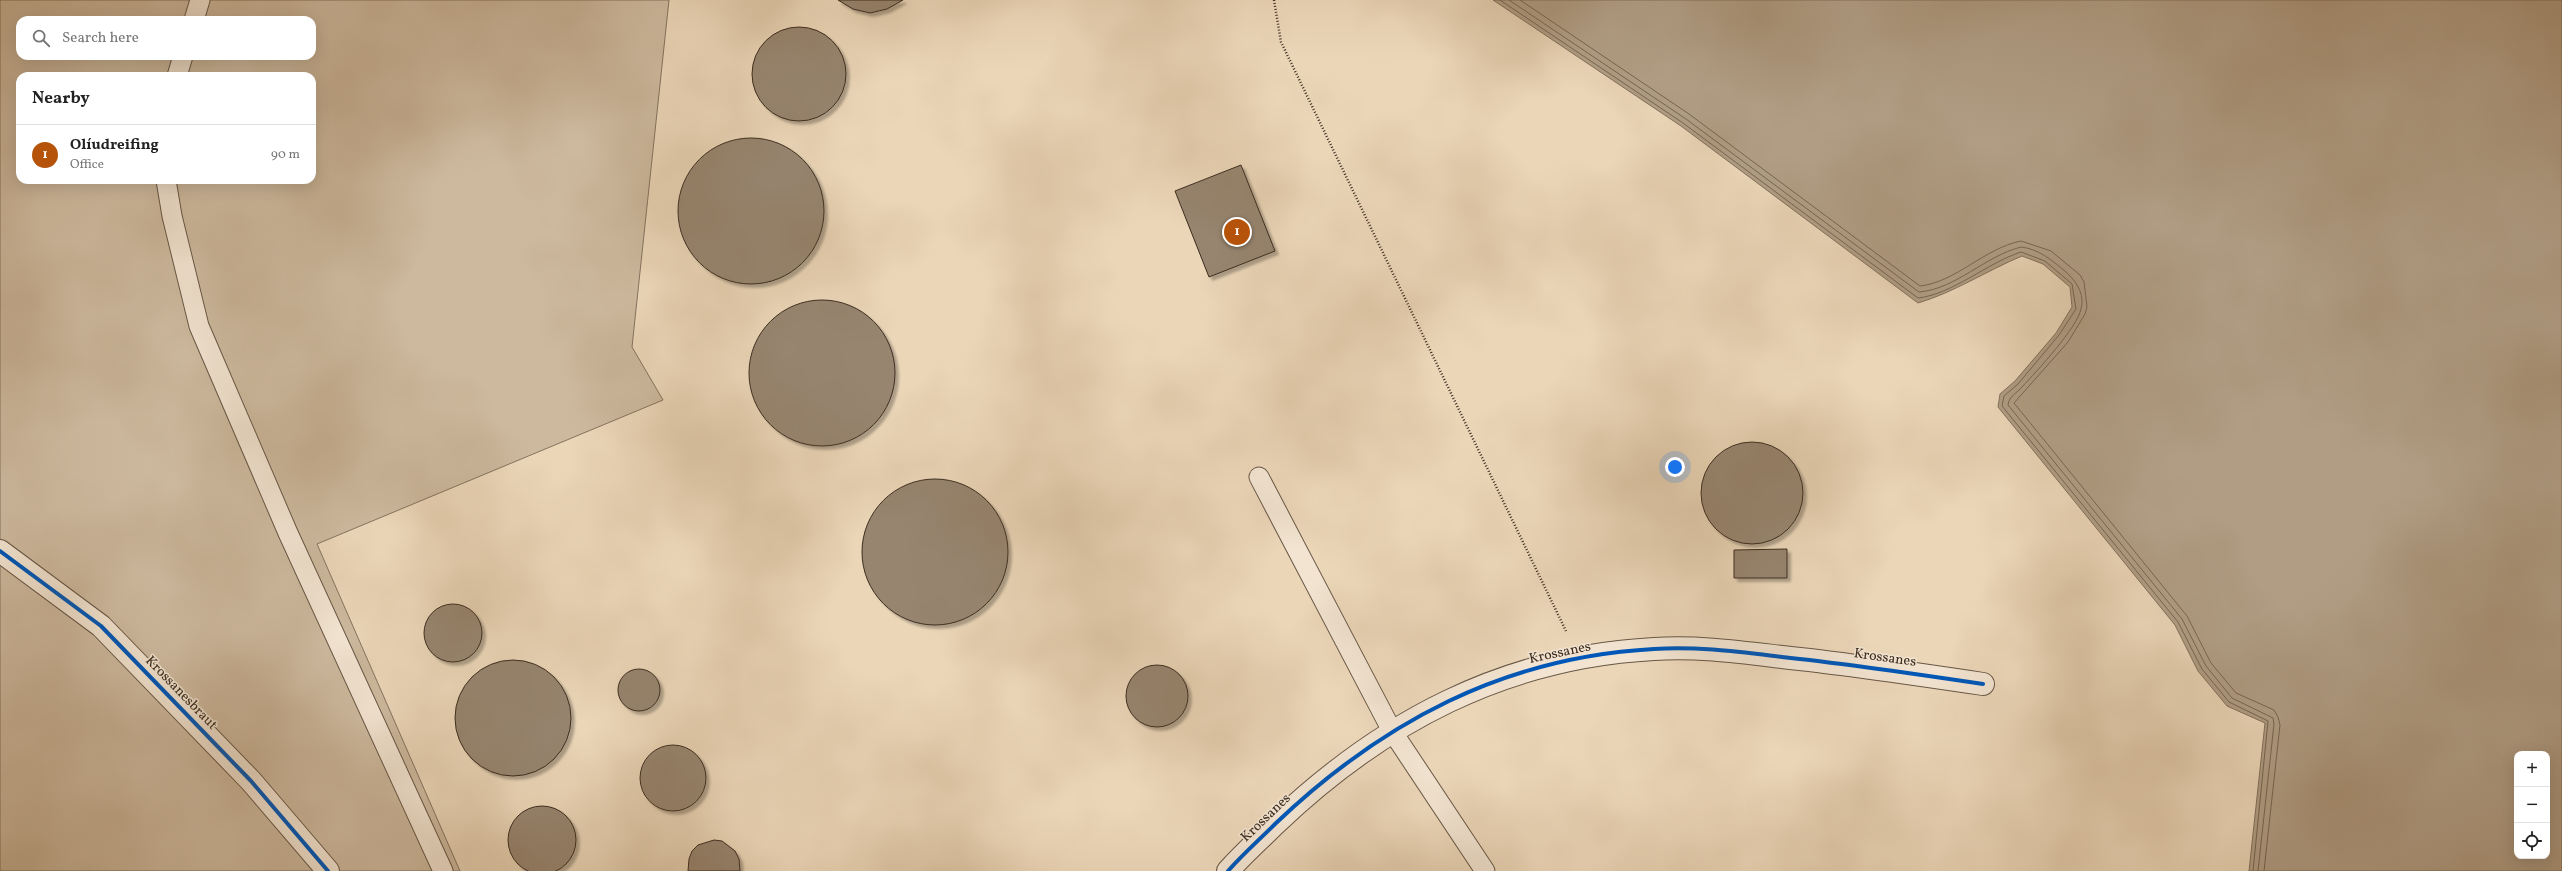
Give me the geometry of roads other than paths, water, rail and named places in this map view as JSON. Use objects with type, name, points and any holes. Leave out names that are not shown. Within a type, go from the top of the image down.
[{"type":"street","name":"Krossanesbraut","points":[[0,551],[101,626],[251,781],[328,871]]},
{"type":"street","name":"Krossanes","points":[[1228,871],[1311,790],[1392,730],[1440,703],[1498,678],[1579,658],[1654,649],[1735,652],[1857,665],[1983,684]]},
{"type":"lane","points":[[195,16],[200,0]]},
{"type":"lane","points":[[178,72],[182,60]]},
{"type":"lane","points":[[167,184],[172,216],[199,326],[288,533],[443,871]]},
{"type":"lane","points":[[1260,477],[1392,730],[1485,871]]},
{"type":"water","points":[[1493,0],[2562,0],[2562,871],[2249,871],[2265,723],[2227,706],[2198,671],[2175,625],[1998,407],[2000,394],[2015,381],[2056,333],[2072,307],[2070,287],[2043,264],[2022,256],[1945,293],[1918,303],[1681,126]]},
{"type":"place","name":"Olíudreifing","points":[[1237,232]]}]
